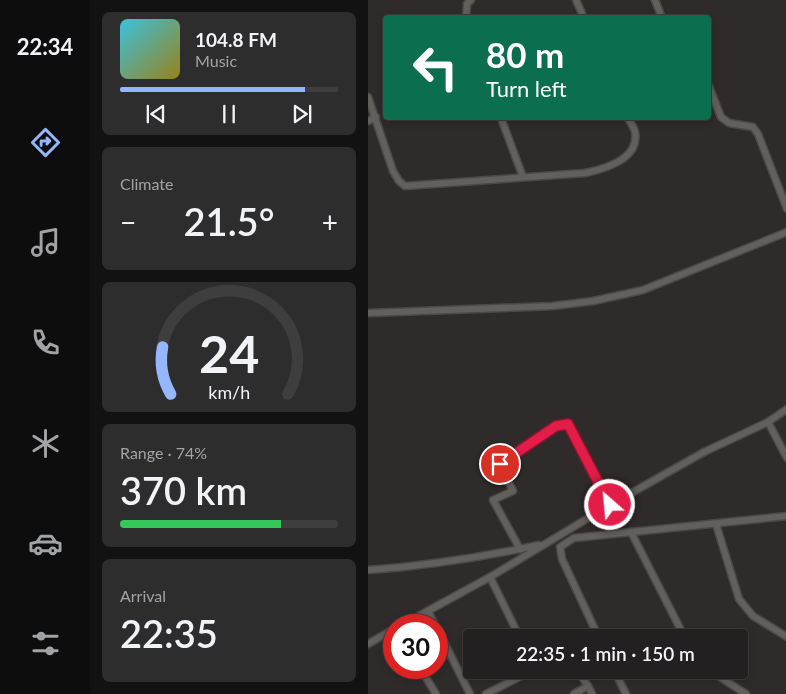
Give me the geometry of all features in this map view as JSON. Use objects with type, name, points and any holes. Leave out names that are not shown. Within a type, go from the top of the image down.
[{"type":"street","points":[[466,15],[467,4],[471,0]]},
{"type":"street","points":[[576,0],[583,15]]},
{"type":"street","points":[[655,0],[661,15]]},
{"type":"street","points":[[711,92],[721,117],[729,123],[753,127],[758,134],[786,210]]},
{"type":"street","points":[[368,97],[393,171],[399,182],[405,186],[585,173],[604,169],[620,161],[628,153],[635,138],[629,120]]},
{"type":"street","points":[[368,121],[376,117]]},
{"type":"street","points":[[502,120],[523,177]]},
{"type":"street","points":[[368,313],[553,306],[593,301],[643,290],[786,232]]},
{"type":"street","points":[[422,614],[490,577],[610,505],[704,452],[768,422],[786,409]]},
{"type":"street","points":[[768,422],[786,458]]},
{"type":"street","points":[[520,549],[493,500],[512,491],[500,464],[556,426],[568,424],[610,505]]},
{"type":"street","points":[[595,629],[562,559],[560,547],[574,538],[786,516]]},
{"type":"street","points":[[716,524],[739,599],[753,616],[786,637]]},
{"type":"street","points":[[630,532],[681,629]]},
{"type":"street","points":[[368,570],[404,567],[545,544]]},
{"type":"street","points":[[490,577],[516,629]]},
{"type":"street","points":[[368,644],[383,635]]},
{"type":"street","points":[[448,650],[470,694]]},
{"type":"street","points":[[427,679],[436,694]]},
{"type":"street","points":[[486,694],[515,679]]},
{"type":"street","points":[[583,679],[592,694]]},
{"type":"street","points":[[618,679],[626,694]]},
{"type":"street","points":[[723,679],[746,694]]},
{"type":"street","points":[[574,694],[588,686]]},
{"type":"route","points":[[500,464],[556,426],[568,424],[610,505]]}]
